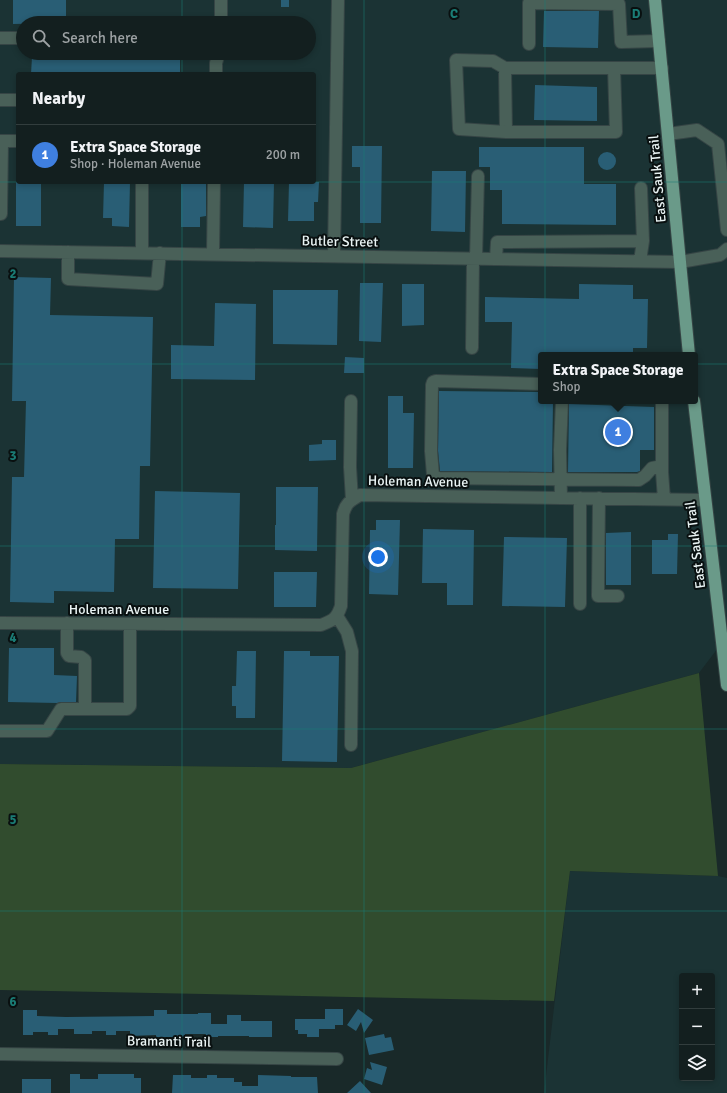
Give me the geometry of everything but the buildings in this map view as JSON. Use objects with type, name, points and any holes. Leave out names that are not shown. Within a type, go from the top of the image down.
[{"type":"main road","name":"East Sauk Trail","points":[[655,0],[690,352]]},
{"type":"main road","name":"East Sauk Trail","points":[[694,404],[727,685]]},
{"type":"street","points":[[220,16],[221,0]]},
{"type":"street","points":[[334,256],[338,0]]},
{"type":"street","points":[[529,44],[529,3],[619,2],[621,42],[659,41]]},
{"type":"street","points":[[0,38],[16,38]]},
{"type":"street","points":[[216,60],[216,72]]},
{"type":"street","points":[[614,68],[616,132],[506,132],[459,129],[456,60],[493,61],[505,68],[614,68],[662,68]]},
{"type":"street","points":[[505,68],[506,132]]},
{"type":"street","points":[[0,100],[16,100]]},
{"type":"street","points":[[668,134],[696,130],[718,144],[727,230]]},
{"type":"street","points":[[1,214],[1,141],[16,141]]},
{"type":"street","points":[[472,348],[475,259],[477,245],[478,176]]},
{"type":"street","points":[[142,184],[142,253]]},
{"type":"street","points":[[213,254],[214,184]]},
{"type":"street","points":[[640,261],[643,241],[641,188]]},
{"type":"street","points":[[496,259],[497,242],[643,241]]},
{"type":"street","points":[[477,245],[497,245]]},
{"type":"street","name":"Butler Street","points":[[0,251],[680,262],[720,255],[727,249]]},
{"type":"street","points":[[68,252],[68,279],[157,284],[160,253]]},
{"type":"street","points":[[538,384],[433,382],[431,450],[433,474],[438,478],[639,480],[652,468],[662,466]]},
{"type":"street","points":[[351,401],[350,467],[352,500]]},
{"type":"street","points":[[561,498],[562,404]]},
{"type":"street","points":[[662,404],[662,466],[664,499]]},
{"type":"street","points":[[473,478],[473,497]]},
{"type":"street","name":"Holeman Avenue","points":[[0,623],[321,625],[338,616],[341,606],[343,514],[346,506],[360,495],[705,500]]},
{"type":"street","points":[[580,498],[580,604]]},
{"type":"street","points":[[599,498],[598,596],[618,596]]},
{"type":"street","points":[[338,616],[346,632],[352,651],[351,745]]},
{"type":"street","points":[[67,623],[67,653],[69,656],[81,657],[85,660],[85,709]]},
{"type":"street","points":[[0,731],[47,731],[61,709],[127,709],[130,706],[130,624]]},
{"type":"street","name":"Bramanti Trail","points":[[0,1054],[337,1059]]},
{"type":"shaded area","points":[[0,0],[727,0],[727,636],[699,673],[351,768],[0,764]]},
{"type":"shaded area","points":[[570,871],[718,876],[727,878],[727,1093],[544,1093]]},
{"type":"green space","points":[[699,673],[718,876],[570,871],[554,1001],[0,990],[0,764],[351,768]]},
{"type":"place","name":"Extra Space Storage","points":[[618,432]]}]
